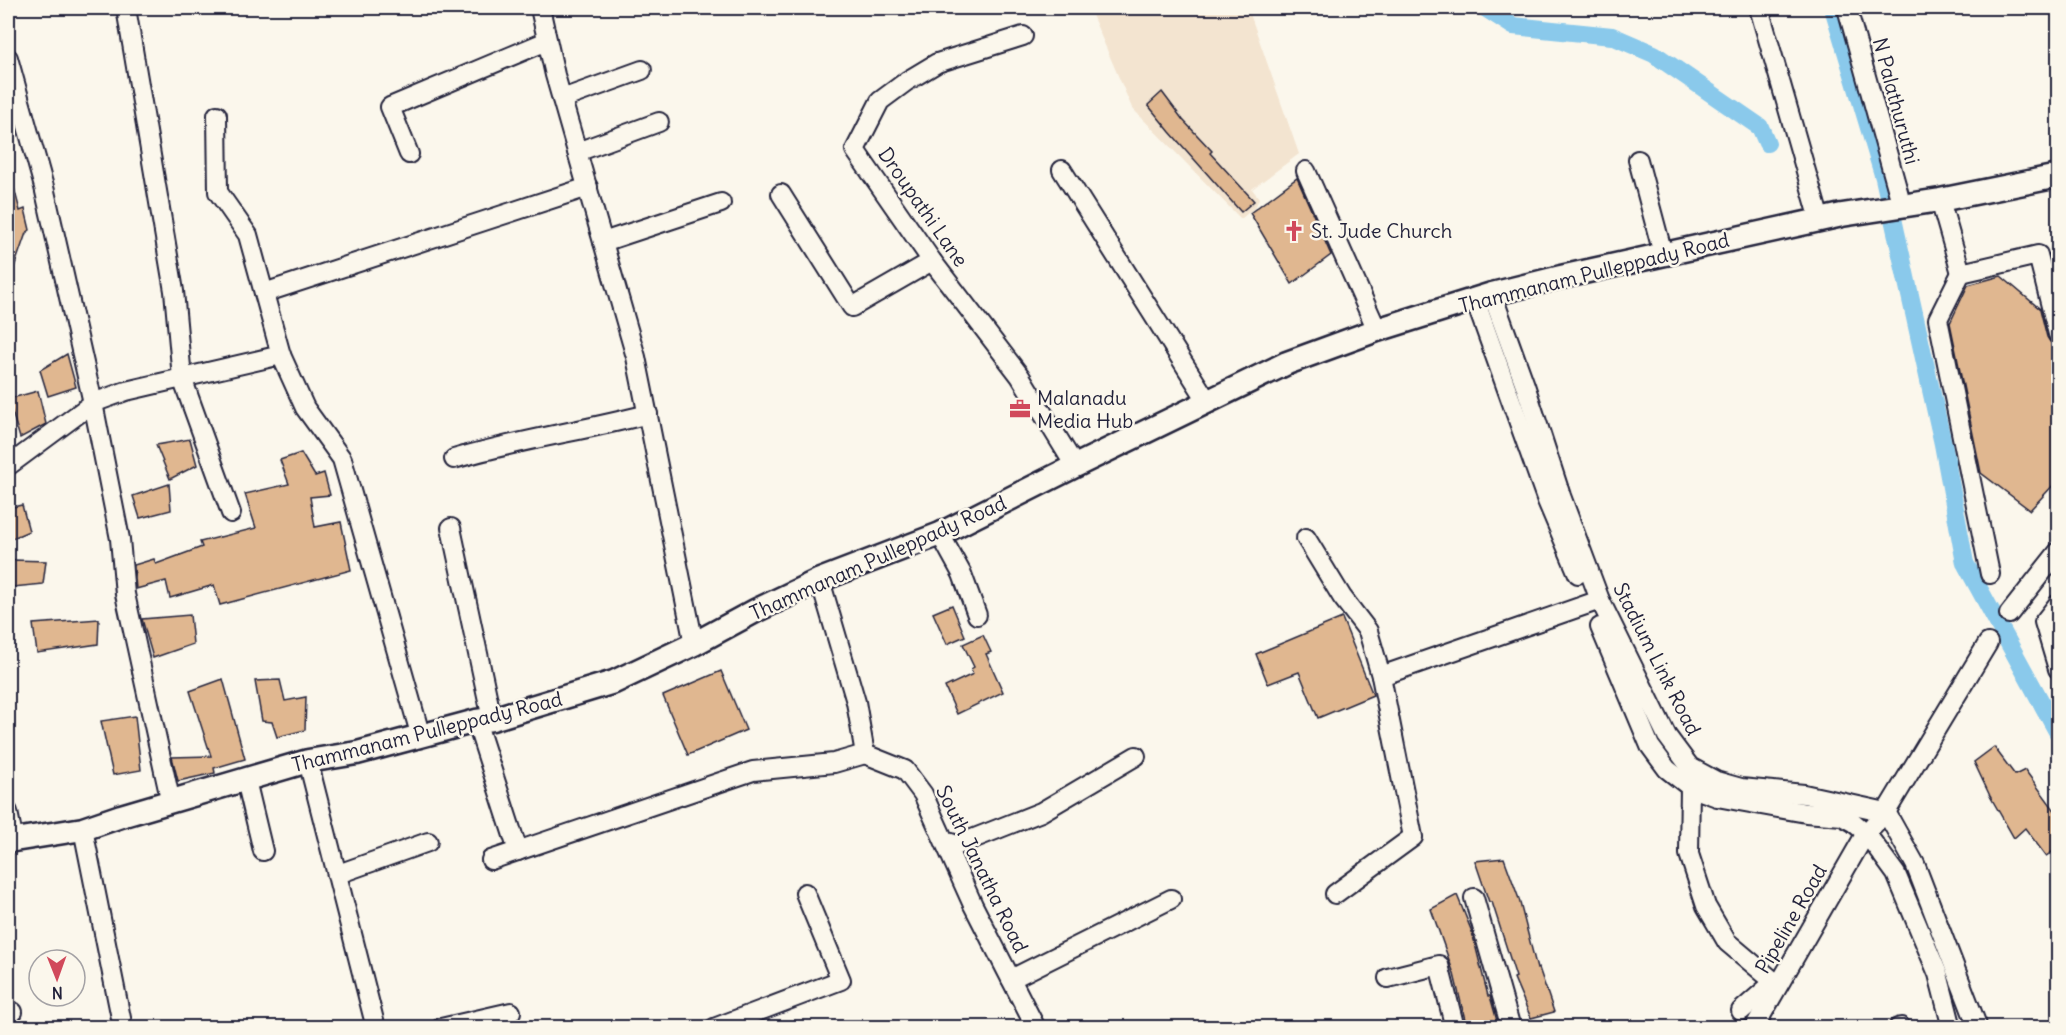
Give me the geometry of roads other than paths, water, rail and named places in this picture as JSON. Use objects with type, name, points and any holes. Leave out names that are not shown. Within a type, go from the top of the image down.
[{"type":"main road","name":"Thammanam Pulleppady Road","points":[[11,841],[83,830],[121,816],[308,761],[357,753],[422,737],[614,682],[820,580],[940,534],[1287,363],[1377,330],[1484,297],[1663,254],[1831,217],[1935,201],[2058,176]]},
{"type":"main road","name":"Thammanam Pulleppady Road","points":[[1831,217],[1866,224],[1899,218],[1935,201]]},
{"type":"street","points":[[126,8],[174,291],[182,378],[231,513]]},
{"type":"street","points":[[540,8],[562,99],[636,357],[694,644]]},
{"type":"street","points":[[1759,8],[1831,217]]},
{"type":"street","name":"N Palathuruthi","points":[[1847,8],[1902,206]]},
{"type":"street","name":"Droupathi Lane","points":[[1023,36],[937,63],[907,81],[880,101],[855,150],[932,261],[1020,376],[1075,466]]},
{"type":"street","points":[[410,154],[390,107],[548,41]]},
{"type":"street","points":[[9,66],[44,188],[93,403],[120,539],[125,594],[171,803]]},
{"type":"street","points":[[562,99],[642,69]]},
{"type":"street","points":[[217,115],[218,192],[248,235],[281,355],[304,408],[342,459],[422,737]]},
{"type":"street","points":[[577,152],[659,122]]},
{"type":"street","points":[[1638,160],[1663,254]]},
{"type":"street","points":[[1062,170],[1208,402]]},
{"type":"street","points":[[1306,171],[1377,330]]},
{"type":"street","points":[[264,292],[588,187]]},
{"type":"street","points":[[781,194],[852,307],[932,261]]},
{"type":"street","points":[[1935,201],[1961,273],[1938,319],[1990,574]]},
{"type":"street","points":[[603,242],[721,203]]},
{"type":"street","points":[[1961,273],[2038,255],[2058,334]]},
{"type":"street","name":"Stadium Link Road","points":[[1484,297],[1547,501],[1595,602],[1667,736],[1690,767],[1716,781],[1741,788],[1804,794],[1886,812]]},
{"type":"street","points":[[8,466],[93,403],[126,392],[281,355]]},
{"type":"street","points":[[454,459],[493,447],[599,427],[648,414]]},
{"type":"street","points":[[451,528],[484,720],[518,851]]},
{"type":"street","points":[[940,534],[962,574],[977,615]]},
{"type":"street","points":[[1306,538],[1342,597],[1368,631],[1381,676],[1413,837],[1335,894]]},
{"type":"street","points":[[2009,614],[2058,552]]},
{"type":"street","points":[[491,860],[753,771],[834,763],[865,754],[856,702],[820,580]]},
{"type":"street","points":[[1381,676],[1595,602]]},
{"type":"street","name":"Stadium Link Road","points":[[1595,602],[1650,746],[1667,769],[1690,787],[1716,797],[1806,813],[1842,816],[1866,833],[1896,874],[1938,974],[1952,1028]]},
{"type":"street","points":[[2058,604],[2044,622],[2058,669]]},
{"type":"street","points":[[1978,1028],[1915,864],[1886,812],[1988,643]]},
{"type":"street","name":"South Janatha Road","points":[[865,754],[905,770],[923,795],[973,905],[1036,1028]]},
{"type":"street","points":[[945,841],[957,845],[1041,812],[1136,756]]},
{"type":"street","points":[[308,761],[376,1028]]},
{"type":"street","points":[[246,780],[262,851]]},
{"type":"street","points":[[1690,787],[1689,854],[1706,906],[1727,942],[1776,984],[1742,1011]]},
{"type":"street","points":[[8,812],[11,841]]},
{"type":"street","name":"Pipeline Road","points":[[1754,1028],[1776,984],[1866,833],[1886,812]]},
{"type":"street","points":[[83,830],[123,1028]]},
{"type":"street","points":[[338,874],[428,842]]},
{"type":"street","points":[[714,1028],[841,980],[805,893]]},
{"type":"street","points":[[1474,898],[1511,1028]]},
{"type":"street","points":[[1011,979],[1171,899]]},
{"type":"street","points":[[1388,978],[1439,965],[1455,1028]]},
{"type":"street","points":[[441,1028],[511,1012]]},
{"type":"waterway","points":[[1485,8],[1513,26],[1612,36],[1654,54],[1760,127],[1767,143]]},
{"type":"waterway","points":[[1833,8],[1884,178],[1943,444],[1965,563],[2058,733]]},
{"type":"place","name":"St. Jude Church","points":[[1294,231]]},
{"type":"place","name":"Malanadu Media Hub","points":[[1020,409]]}]
